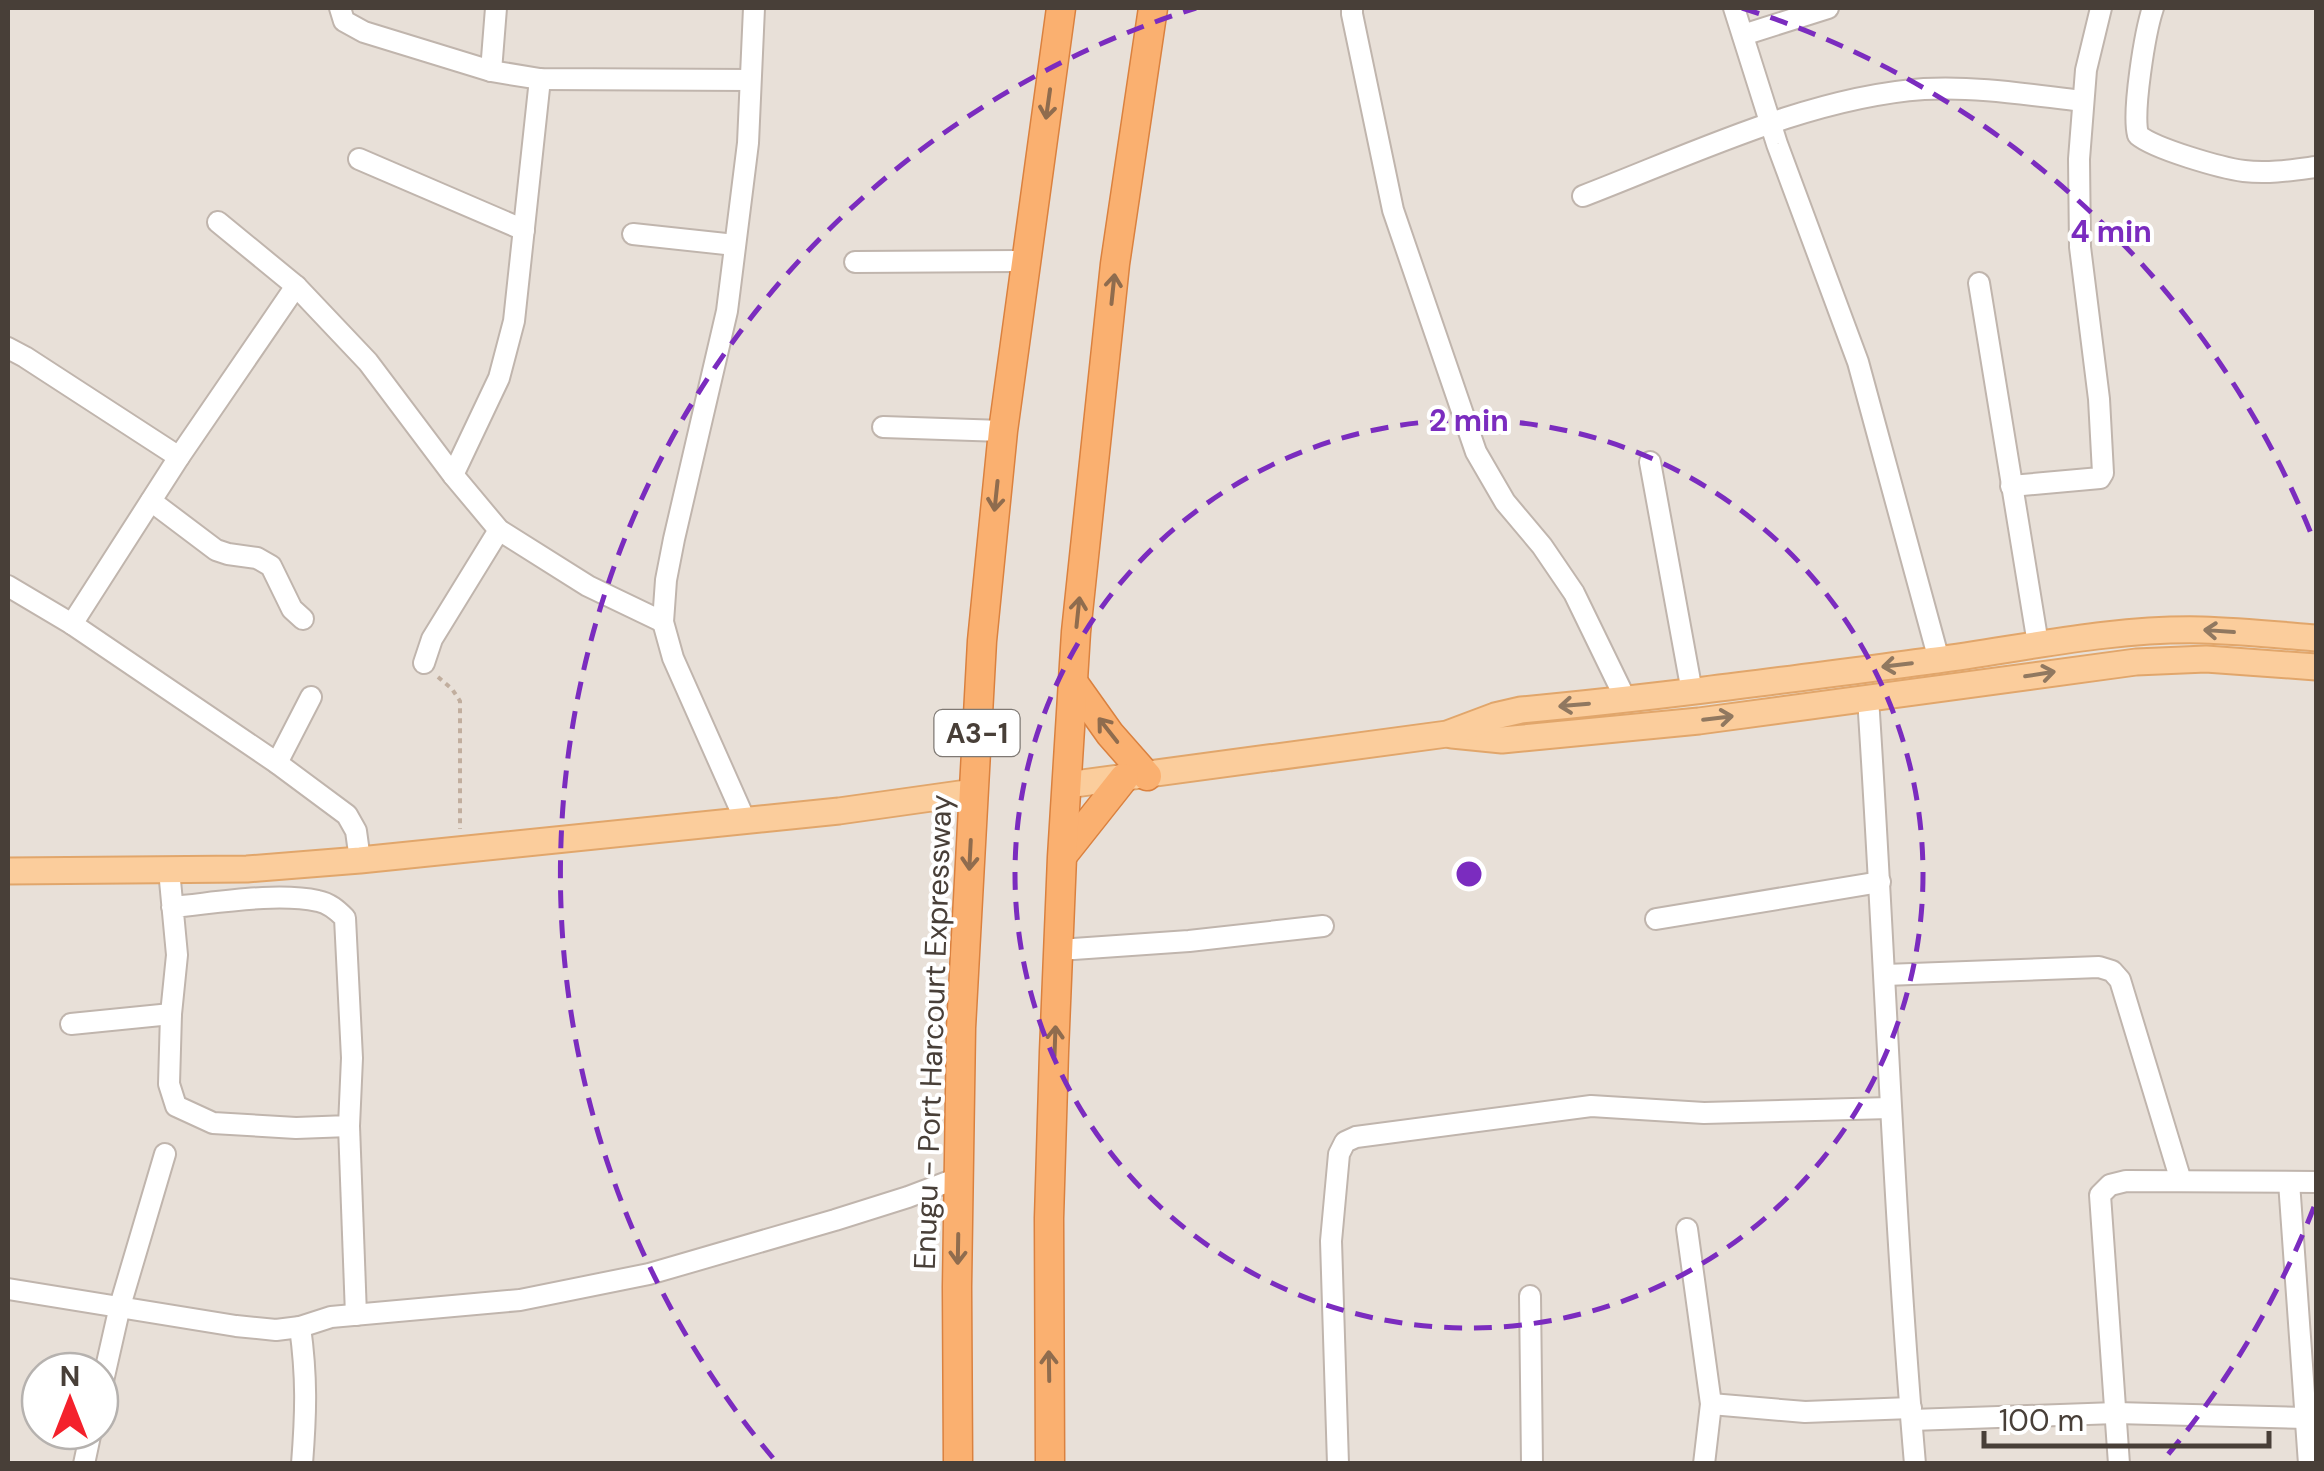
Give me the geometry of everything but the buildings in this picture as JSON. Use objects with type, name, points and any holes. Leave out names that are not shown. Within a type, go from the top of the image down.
[{"type":"highway","name":"Enugu - Port Harcourt Expressway","points":[[958,1464],[961,1028],[982,641],[1003,431],[1060,8]]},
{"type":"highway","points":[[1050,1464],[1050,1218],[1062,856],[1073,682],[1115,264],[1153,8]]},
{"type":"highway","points":[[1062,856],[1135,777],[1073,682]]},
{"type":"main road","points":[[1067,785],[1447,734],[1521,710],[1692,692],[2130,633],[2201,630],[2316,638]]},
{"type":"main road","points":[[1447,734],[1502,740],[1699,721],[2136,662],[2206,659],[2316,667]]},
{"type":"main road","points":[[8,870],[247,869],[360,860],[840,811],[974,792]]},
{"type":"street","points":[[340,8],[344,21],[364,32],[491,70],[540,79],[750,80]]},
{"type":"street","points":[[491,70],[496,8]]},
{"type":"street","points":[[745,820],[672,658],[664,622],[674,538],[727,311],[748,143],[754,8]]},
{"type":"street","points":[[1352,8],[1393,210],[1476,452],[1505,502],[1574,593],[1626,700]]},
{"type":"street","points":[[1734,8],[1770,124],[1858,362],[1939,660]]},
{"type":"street","points":[[1743,35],[1828,8]]},
{"type":"street","points":[[2011,486],[2100,478],[2103,473],[2080,246],[2079,159],[2086,70],[2101,8]]},
{"type":"street","points":[[2153,8],[2136,115],[2138,135],[2144,141],[2243,171],[2316,167]]},
{"type":"street","points":[[453,475],[499,378],[514,321],[540,79]]},
{"type":"street","points":[[1583,196],[1770,124],[1875,95],[1925,89],[1984,89],[2083,101]]},
{"type":"street","points":[[359,159],[524,230]]},
{"type":"street","points":[[218,222],[296,286],[368,362],[500,530],[588,586],[664,622]]},
{"type":"street","points":[[633,234],[735,245]]},
{"type":"street","points":[[855,262],[1026,261]]},
{"type":"street","points":[[1979,283],[2038,644]]},
{"type":"street","points":[[72,624],[179,457],[296,286]]},
{"type":"street","points":[[8,348],[179,457]]},
{"type":"street","points":[[883,428],[1003,431]]},
{"type":"street","points":[[1650,462],[1692,692]]},
{"type":"street","points":[[151,501],[216,550],[258,558],[271,566],[292,609],[303,619]]},
{"type":"street","points":[[424,663],[432,639],[500,530]]},
{"type":"street","points":[[8,586],[72,624],[347,815],[356,832],[360,860]]},
{"type":"street","points":[[276,763],[310,698]]},
{"type":"street","points":[[1868,698],[1890,1108],[1915,1464]]},
{"type":"street","points":[[169,870],[177,956],[169,1084],[176,1106],[213,1124],[349,1126]]},
{"type":"street","points":[[1656,919],[1880,882]]},
{"type":"street","points":[[172,907],[281,898],[321,901],[344,918],[352,1058],[349,1126],[356,1314]]},
{"type":"street","points":[[1058,950],[1323,926]]},
{"type":"street","points":[[1885,975],[2099,967],[2112,970],[2120,980],[2181,1180]]},
{"type":"street","points":[[71,1024],[171,1014]]},
{"type":"street","points":[[1338,1464],[1331,1240],[1339,1154],[1345,1142],[1356,1136],[1592,1106],[1704,1113],[1890,1108]]},
{"type":"street","points":[[110,1351],[166,1154]]},
{"type":"street","points":[[8,1288],[276,1330],[356,1314],[520,1300],[649,1274],[854,1214],[958,1178]]},
{"type":"street","points":[[2120,1464],[2100,1195],[2110,1185],[2126,1180],[2316,1182]]},
{"type":"street","points":[[2289,1182],[2309,1464]]},
{"type":"street","points":[[1687,1228],[1711,1404],[1704,1464]]},
{"type":"street","points":[[1530,1296],[1532,1464]]},
{"type":"street","points":[[300,1327],[306,1372],[302,1464]]},
{"type":"street","points":[[1711,1404],[1805,1412],[2306,1418]]},
{"type":"path","points":[[424,663],[460,701],[460,850]]},
{"type":"shaded area","points":[[8,8],[2316,8],[2316,1463],[8,1464]]}]
